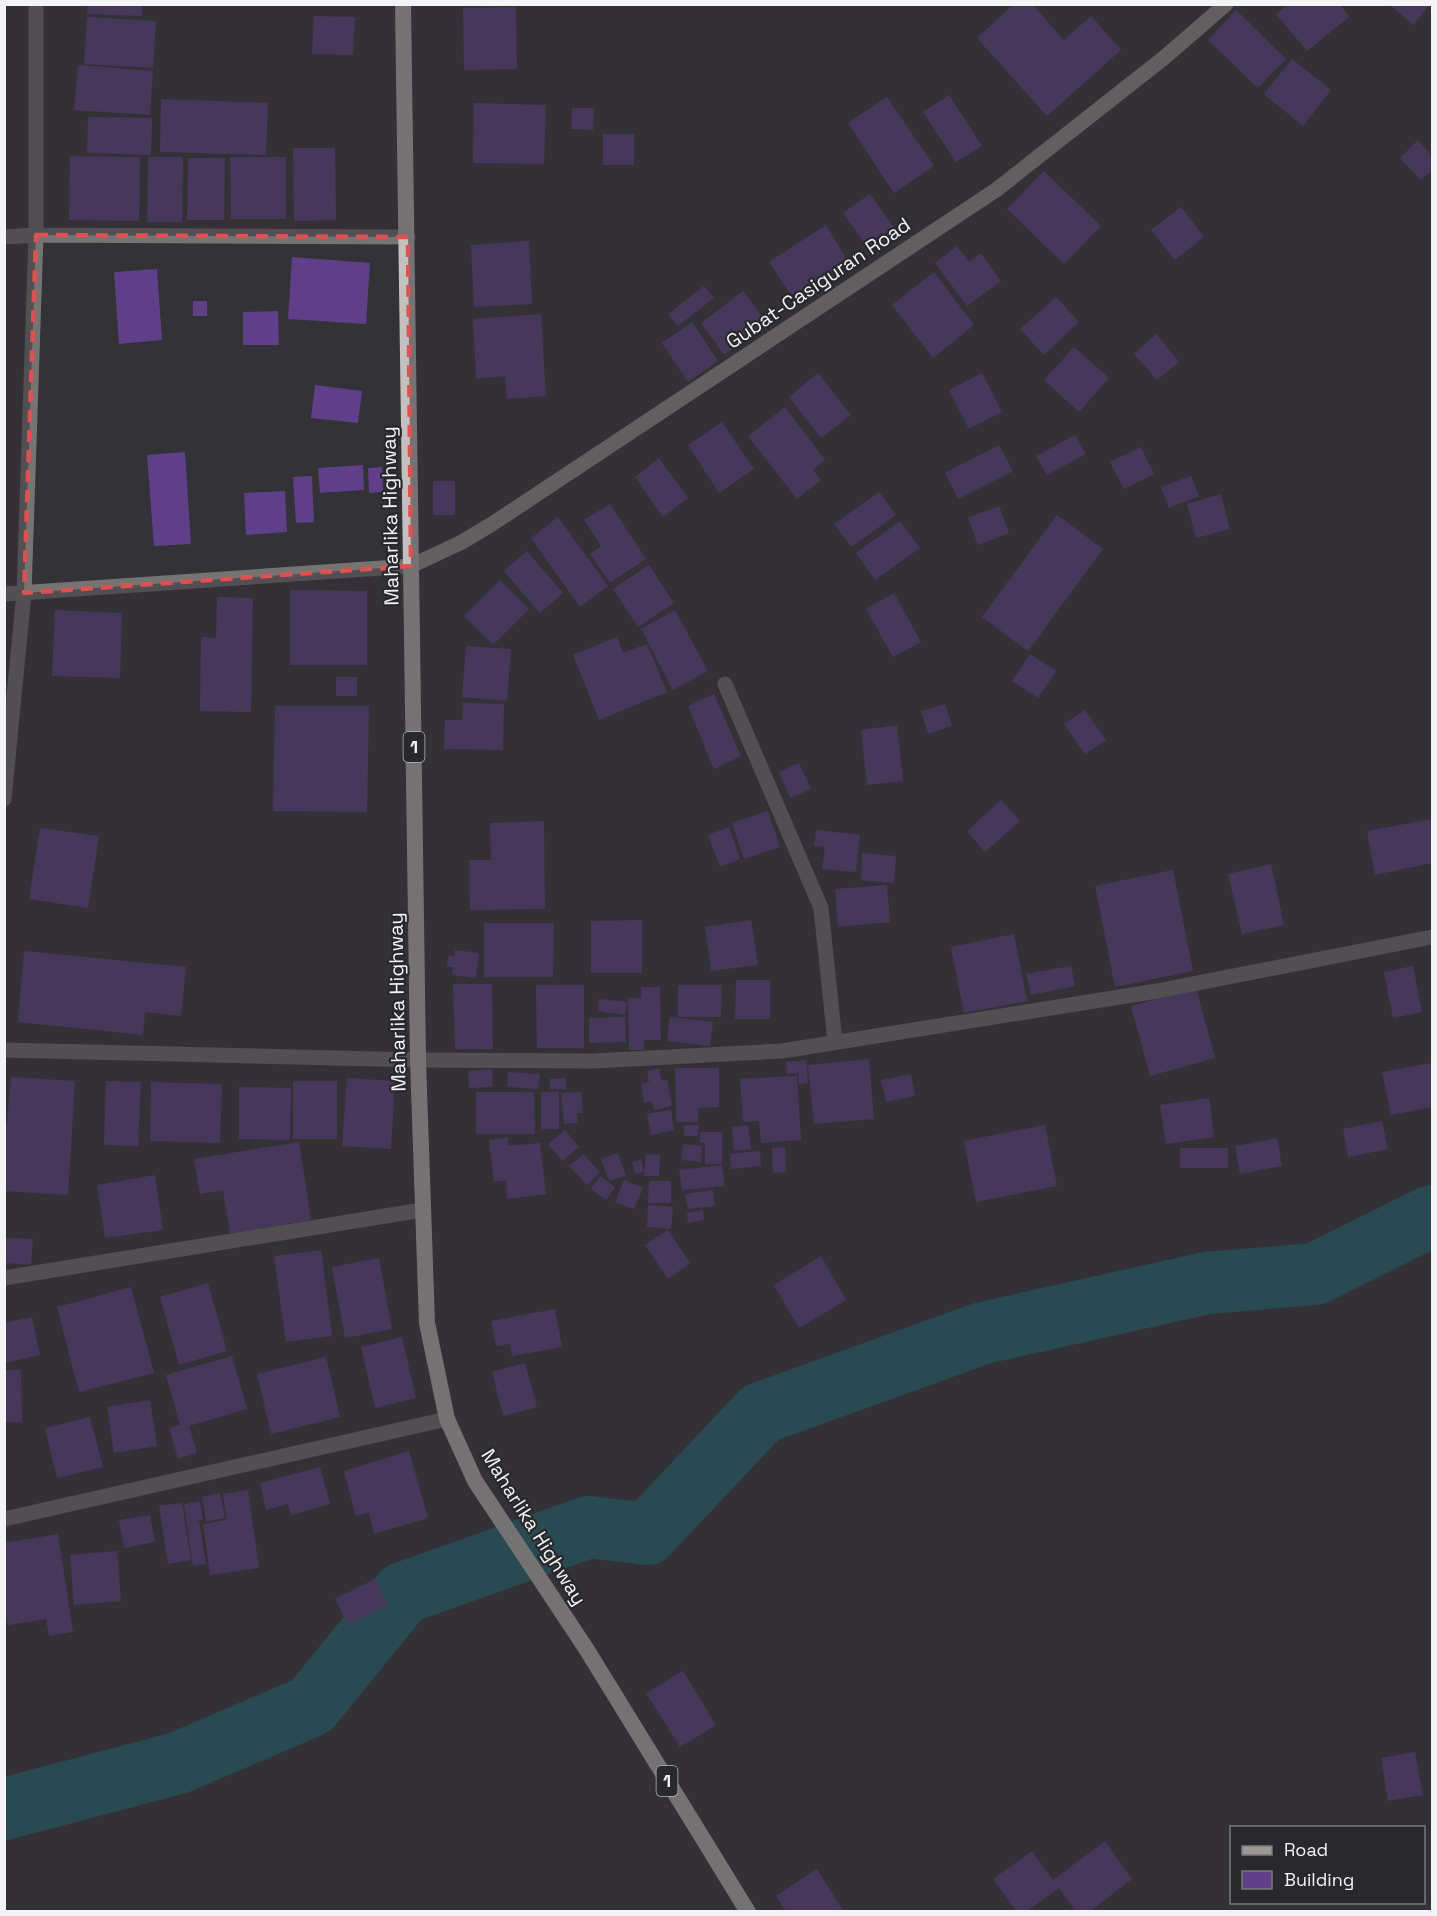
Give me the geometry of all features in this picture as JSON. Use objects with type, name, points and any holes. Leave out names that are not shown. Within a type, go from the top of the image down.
[{"type":"highway","name":"Maharlika Highway","points":[[403,4],[418,1060],[427,1323],[447,1419],[475,1481],[587,1650],[747,1911]]},
{"type":"main road","name":"Gubat-Casiguran Road","points":[[411,566],[462,542],[492,524],[996,190],[1165,57],[1226,4]]},
{"type":"street","points":[[4,799],[24,593],[36,236],[36,4]]},
{"type":"street","points":[[4,237],[408,237]]},
{"type":"street","points":[[4,594],[411,566]]},
{"type":"street","points":[[725,684],[822,908],[835,1042]]},
{"type":"street","points":[[4,1050],[418,1060],[593,1061],[782,1051],[1157,991],[1432,937]]},
{"type":"street","points":[[4,1278],[422,1210]]},
{"type":"street","points":[[4,1519],[447,1419]]},
{"type":"highlighted area","points":[[36,235],[408,237],[411,566],[24,593]]},
{"type":"building","points":[[88,4],[142,4],[142,16],[87,14]]},
{"type":"building","points":[[1014,4],[1032,4],[1064,40],[1091,16],[1121,50],[1047,116],[977,38]]},
{"type":"building","points":[[1288,4],[1340,4],[1349,17],[1307,51],[1276,14]]},
{"type":"building","points":[[1389,4],[1430,4],[1413,25]]},
{"type":"building","points":[[516,7],[517,69],[464,70],[463,8]]},
{"type":"building","points":[[1236,10],[1286,59],[1258,88],[1208,40]]},
{"type":"building","points":[[314,16],[355,17],[353,55],[312,54]]},
{"type":"building","points":[[87,17],[156,21],[153,68],[84,64]]},
{"type":"building","points":[[1292,59],[1331,90],[1303,126],[1264,94]]},
{"type":"building","points":[[78,65],[153,71],[150,115],[74,110]]},
{"type":"building","points":[[949,95],[982,146],[956,162],[923,112]]},
{"type":"building","points":[[887,97],[934,166],[894,193],[848,123]]},
{"type":"building","points":[[161,99],[268,103],[266,155],[160,152]]},
{"type":"building","points":[[474,103],[546,105],[544,164],[473,163]]},
{"type":"building","points":[[572,108],[594,108],[593,130],[571,129]]},
{"type":"building","points":[[88,117],[152,118],[151,155],[87,153]]},
{"type":"building","points":[[603,134],[634,134],[634,165],[603,165]]},
{"type":"building","points":[[1418,140],[1432,156],[1432,170],[1421,180],[1400,158]]},
{"type":"building","points":[[293,148],[335,148],[336,220],[294,221]]},
{"type":"building","points":[[70,156],[140,157],[139,221],[69,220]]},
{"type":"building","points":[[148,157],[183,157],[182,222],[147,222]]},
{"type":"building","points":[[230,157],[286,157],[286,219],[231,219]]},
{"type":"building","points":[[188,158],[225,158],[224,220],[187,220]]},
{"type":"building","points":[[1044,171],[1101,226],[1064,264],[1007,209]]},
{"type":"building","points":[[870,194],[897,232],[870,251],[843,213]]},
{"type":"building","points":[[1181,207],[1204,237],[1175,260],[1151,230]]},
{"type":"building","points":[[826,225],[849,263],[793,298],[769,262]]},
{"type":"building","points":[[529,241],[532,304],[474,307],[471,245]]},
{"type":"building","points":[[957,246],[969,262],[981,253],[1001,281],[967,306],[935,263]]},
{"type":"building","points":[[292,257],[370,263],[366,324],[288,319]]},
{"type":"building","points":[[157,269],[162,340],[119,344],[114,272]]},
{"type":"building","points":[[934,272],[974,325],[933,358],[892,305]]},
{"type":"building","points":[[704,286],[714,298],[678,326],[668,314]]},
{"type":"building","points":[[743,291],[766,322],[724,355],[701,323]]},
{"type":"building","points":[[1056,297],[1079,322],[1044,355],[1020,329]]},
{"type":"building","points":[[193,301],[207,301],[207,316],[193,316]]},
{"type":"building","points":[[278,311],[279,345],[243,345],[243,312]]},
{"type":"building","points":[[541,314],[546,396],[507,399],[505,376],[476,379],[473,319]]},
{"type":"building","points":[[692,322],[718,361],[688,382],[662,343]]},
{"type":"building","points":[[1156,334],[1179,362],[1157,380],[1134,354]]},
{"type":"building","points":[[1074,347],[1109,378],[1079,412],[1044,380]]},
{"type":"building","points":[[818,373],[851,415],[821,438],[789,397]]},
{"type":"building","points":[[982,373],[1002,412],[969,429],[949,390]]},
{"type":"building","points":[[315,385],[362,391],[358,423],[311,418]]},
{"type":"building","points":[[785,407],[825,460],[813,470],[821,480],[797,499],[748,436]]},
{"type":"building","points":[[722,422],[754,469],[719,493],[688,445]]},
{"type":"building","points":[[1075,435],[1086,454],[1047,475],[1036,456]]},
{"type":"building","points":[[999,445],[1013,471],[958,499],[945,473]]},
{"type":"building","points":[[1141,447],[1154,474],[1124,489],[1110,462]]},
{"type":"building","points":[[185,452],[191,544],[154,546],[147,455]]},
{"type":"building","points":[[659,458],[688,498],[663,517],[635,477]]},
{"type":"building","points":[[363,465],[364,490],[320,493],[318,468]]},
{"type":"building","points":[[382,467],[383,492],[369,493],[368,468]]},
{"type":"building","points":[[312,476],[314,522],[296,523],[293,477]]},
{"type":"building","points":[[1191,476],[1199,496],[1169,508],[1161,487]]},
{"type":"building","points":[[433,481],[455,481],[455,515],[433,515]]},
{"type":"building","points":[[285,491],[287,532],[246,535],[244,493]]},
{"type":"building","points":[[879,492],[896,515],[851,547],[834,524]]},
{"type":"building","points":[[1221,494],[1230,529],[1196,538],[1187,504]]},
{"type":"building","points":[[610,504],[646,559],[610,583],[590,554],[601,546],[584,520]]},
{"type":"building","points":[[999,506],[1009,533],[978,545],[968,518]]},
{"type":"building","points":[[1057,515],[1103,549],[1028,651],[982,617]]},
{"type":"building","points":[[558,517],[608,586],[580,607],[531,538]]},
{"type":"building","points":[[900,521],[920,548],[875,580],[856,553]]},
{"type":"building","points":[[527,551],[563,593],[540,613],[504,571]]},
{"type":"building","points":[[649,565],[674,603],[638,627],[613,589]]},
{"type":"building","points":[[500,580],[529,609],[493,645],[464,616]]},
{"type":"building","points":[[290,590],[367,591],[367,665],[290,665]]},
{"type":"building","points":[[894,593],[921,642],[893,657],[866,609]]},
{"type":"building","points":[[217,597],[253,598],[251,712],[200,711],[201,637],[216,638]]},
{"type":"building","points":[[55,610],[122,613],[120,678],[52,676]]},
{"type":"building","points":[[675,610],[708,671],[673,690],[641,629]]},
{"type":"building","points":[[617,637],[623,653],[647,644],[667,692],[599,720],[573,655]]},
{"type":"building","points":[[466,646],[511,649],[507,701],[462,697]]},
{"type":"building","points":[[1030,654],[1056,671],[1038,698],[1012,681]]},
{"type":"building","points":[[336,677],[357,677],[357,696],[336,696]]},
{"type":"building","points":[[714,694],[741,756],[714,769],[688,706]]},
{"type":"building","points":[[463,703],[504,704],[503,750],[444,749],[445,720],[462,720]]},
{"type":"building","points":[[945,704],[952,726],[928,734],[921,711]]},
{"type":"building","points":[[275,706],[369,706],[367,812],[273,811]]},
{"type":"building","points":[[1085,710],[1106,740],[1085,754],[1064,724]]},
{"type":"building","points":[[897,725],[903,781],[867,785],[861,730]]},
{"type":"building","points":[[799,763],[811,789],[790,798],[779,772]]},
{"type":"building","points":[[1001,800],[1020,821],[985,852],[967,831]]},
{"type":"building","points":[[768,811],[780,847],[744,859],[732,823]]},
{"type":"building","points":[[1432,819],[1432,863],[1375,875],[1367,831]]},
{"type":"building","points":[[544,821],[545,909],[470,910],[469,860],[491,860],[490,823]]},
{"type":"building","points":[[729,827],[740,859],[720,867],[708,835]]},
{"type":"building","points":[[40,828],[99,836],[88,908],[29,899]]},
{"type":"building","points":[[816,830],[860,835],[856,872],[822,869],[825,847],[814,846]]},
{"type":"building","points":[[862,853],[896,856],[894,883],[861,880]]},
{"type":"building","points":[[1271,864],[1284,925],[1242,934],[1228,874]]},
{"type":"building","points":[[1173,870],[1193,971],[1115,987],[1095,886]]},
{"type":"building","points":[[887,885],[890,922],[838,927],[835,889]]},
{"type":"building","points":[[642,920],[642,973],[591,973],[591,921]]},
{"type":"building","points":[[751,920],[758,965],[711,971],[705,927]]},
{"type":"building","points":[[484,923],[554,923],[553,977],[484,977]]},
{"type":"building","points":[[1014,934],[1027,1001],[964,1013],[951,947]]},
{"type":"building","points":[[455,950],[479,953],[476,978],[452,975],[453,967],[447,967],[448,956],[455,956]]},
{"type":"building","points":[[24,951],[186,967],[181,1016],[145,1012],[143,1035],[18,1022]]},
{"type":"building","points":[[1071,966],[1075,986],[1031,995],[1026,974]]},
{"type":"building","points":[[1413,966],[1422,1012],[1393,1018],[1384,972]]},
{"type":"building","points":[[736,980],[770,980],[770,1019],[735,1019]]},
{"type":"building","points":[[453,984],[492,984],[493,1049],[455,1049]]},
{"type":"building","points":[[536,985],[584,985],[584,1048],[537,1048]]},
{"type":"building","points":[[678,985],[722,985],[721,1017],[678,1017]]},
{"type":"building","points":[[641,987],[660,987],[661,1040],[644,1040],[644,1050],[629,1050],[628,998],[641,998]]},
{"type":"building","points":[[1196,988],[1215,1058],[1150,1076],[1131,1006]]},
{"type":"building","points":[[599,999],[627,1002],[625,1015],[598,1011]]},
{"type":"building","points":[[625,1017],[626,1042],[589,1043],[589,1018]]},
{"type":"building","points":[[670,1017],[713,1022],[710,1046],[667,1041]]},
{"type":"building","points":[[869,1059],[874,1119],[814,1124],[808,1065]]},
{"type":"building","points":[[806,1060],[808,1083],[799,1084],[798,1073],[787,1074],[786,1062]]},
{"type":"building","points":[[1432,1063],[1432,1107],[1391,1115],[1382,1072]]},
{"type":"building","points":[[659,1068],[662,1081],[667,1080],[672,1106],[654,1110],[652,1101],[644,1103],[641,1084],[649,1082],[647,1071]]},
{"type":"building","points":[[675,1068],[719,1068],[719,1107],[698,1108],[698,1122],[676,1122]]},
{"type":"building","points":[[492,1069],[493,1087],[469,1088],[468,1071]]},
{"type":"building","points":[[508,1072],[540,1074],[538,1089],[507,1087]]},
{"type":"building","points":[[911,1074],[915,1096],[886,1102],[881,1080]]},
{"type":"building","points":[[797,1076],[801,1140],[761,1143],[759,1121],[743,1122],[740,1079]]},
{"type":"building","points":[[11,1077],[75,1081],[68,1195],[4,1191],[4,1124],[7,1124]]},
{"type":"building","points":[[347,1078],[395,1081],[391,1149],[342,1146]]},
{"type":"building","points":[[566,1078],[566,1089],[550,1089],[550,1079]]},
{"type":"building","points":[[106,1081],[141,1082],[138,1146],[104,1145]]},
{"type":"building","points":[[293,1081],[337,1081],[337,1139],[293,1139]]},
{"type":"building","points":[[151,1082],[222,1084],[220,1143],[150,1141]]},
{"type":"building","points":[[239,1087],[291,1088],[290,1140],[239,1139]]},
{"type":"building","points":[[476,1092],[534,1092],[535,1134],[476,1134]]},
{"type":"building","points":[[541,1092],[559,1092],[559,1129],[541,1129]]},
{"type":"building","points":[[581,1092],[583,1113],[577,1113],[578,1123],[564,1124],[561,1093]]},
{"type":"building","points":[[1209,1098],[1214,1137],[1166,1144],[1160,1105]]},
{"type":"building","points":[[671,1110],[674,1130],[651,1135],[647,1114]]},
{"type":"building","points":[[1382,1121],[1388,1149],[1348,1157],[1343,1129]]},
{"type":"building","points":[[684,1125],[699,1125],[698,1136],[684,1136]]},
{"type":"building","points":[[748,1125],[751,1149],[734,1151],[732,1127]]},
{"type":"building","points":[[1045,1125],[1057,1186],[976,1202],[964,1141]]},
{"type":"building","points":[[565,1130],[579,1147],[562,1161],[548,1144]]},
{"type":"building","points":[[700,1132],[722,1132],[722,1164],[705,1164],[705,1143],[700,1143]]},
{"type":"building","points":[[508,1137],[508,1146],[540,1143],[546,1194],[507,1199],[506,1180],[494,1182],[489,1140]]},
{"type":"building","points":[[1277,1138],[1282,1166],[1240,1174],[1235,1146]]},
{"type":"building","points":[[299,1142],[311,1220],[230,1234],[223,1190],[200,1194],[194,1159]]},
{"type":"building","points":[[683,1144],[702,1146],[701,1162],[681,1160]]},
{"type":"building","points":[[785,1147],[786,1172],[773,1173],[772,1148]]},
{"type":"building","points":[[1180,1148],[1228,1148],[1228,1168],[1180,1168]]},
{"type":"building","points":[[760,1151],[761,1166],[731,1169],[730,1154]]},
{"type":"building","points":[[618,1153],[626,1176],[609,1181],[601,1159]]},
{"type":"building","points":[[583,1154],[600,1172],[587,1185],[569,1166]]},
{"type":"building","points":[[646,1154],[660,1155],[659,1176],[644,1176]]},
{"type":"building","points":[[641,1160],[644,1172],[635,1174],[632,1162]]},
{"type":"building","points":[[722,1165],[725,1186],[682,1190],[679,1170]]},
{"type":"building","points":[[155,1175],[163,1230],[105,1238],[97,1185]]},
{"type":"building","points":[[600,1176],[615,1187],[606,1200],[591,1189]]},
{"type":"building","points":[[624,1180],[643,1188],[634,1209],[615,1202]]},
{"type":"building","points":[[649,1181],[671,1181],[671,1203],[648,1203]]},
{"type":"building","points":[[713,1190],[715,1206],[688,1209],[685,1194]]},
{"type":"building","points":[[648,1205],[673,1207],[671,1229],[647,1227]]},
{"type":"building","points":[[703,1210],[704,1220],[688,1223],[687,1213]]},
{"type":"building","points":[[668,1230],[690,1263],[668,1279],[645,1245]]},
{"type":"building","points":[[4,1238],[33,1239],[31,1265],[4,1263]]},
{"type":"building","points":[[321,1250],[332,1336],[286,1342],[274,1256]]},
{"type":"building","points":[[821,1256],[846,1300],[799,1328],[774,1285]]},
{"type":"building","points":[[379,1258],[392,1329],[345,1338],[332,1267]]},
{"type":"building","points":[[208,1283],[227,1351],[179,1365],[160,1297]]},
{"type":"building","points":[[131,1287],[154,1373],[79,1392],[57,1307]]},
{"type":"building","points":[[555,1309],[562,1347],[512,1356],[510,1344],[496,1346],[491,1321]]},
{"type":"building","points":[[32,1317],[40,1355],[5,1363],[4,1323]]},
{"type":"building","points":[[402,1337],[416,1398],[375,1408],[361,1347]]},
{"type":"building","points":[[232,1356],[247,1409],[189,1426],[197,1453],[178,1459],[169,1428],[180,1425],[166,1375]]},
{"type":"building","points":[[326,1357],[340,1417],[271,1434],[257,1374]]},
{"type":"building","points":[[525,1363],[537,1407],[503,1416],[492,1372]]},
{"type":"building","points":[[4,1370],[21,1370],[22,1422],[4,1422]]},
{"type":"building","points":[[150,1400],[157,1446],[114,1453],[107,1407]]},
{"type":"building","points":[[90,1417],[103,1467],[57,1478],[45,1428]]},
{"type":"building","points":[[409,1451],[428,1518],[374,1534],[369,1513],[356,1516],[344,1471]]},
{"type":"building","points":[[320,1467],[330,1504],[291,1515],[288,1504],[266,1510],[260,1483]]},
{"type":"building","points":[[248,1490],[259,1568],[210,1575],[203,1524],[227,1520],[223,1494]]},
{"type":"building","points":[[220,1493],[225,1518],[206,1521],[202,1497]]},
{"type":"building","points":[[200,1501],[203,1520],[199,1520],[206,1564],[193,1566],[184,1504]]},
{"type":"building","points":[[182,1503],[191,1560],[168,1564],[159,1506]]},
{"type":"building","points":[[150,1515],[155,1542],[124,1548],[119,1520]]},
{"type":"building","points":[[58,1534],[73,1632],[49,1636],[46,1619],[8,1625],[4,1601],[4,1543]]},
{"type":"building","points":[[117,1551],[121,1601],[74,1605],[70,1555]]},
{"type":"building","points":[[375,1579],[388,1605],[348,1625],[335,1599]]},
{"type":"building","points":[[683,1671],[716,1725],[680,1747],[646,1693]]},
{"type":"building","points":[[1415,1752],[1423,1795],[1388,1801],[1381,1758]]},
{"type":"building","points":[[1105,1841],[1132,1879],[1089,1912],[1076,1912],[1059,1888],[1026,1912],[1017,1912],[993,1879],[1032,1851],[1053,1880]]},
{"type":"building","points":[[817,1869],[844,1912],[786,1912],[776,1896]]},
{"type":"waterway","points":[[4,1809],[178,1763],[311,1706],[403,1593],[589,1527],[647,1534],[761,1413],[983,1333],[1207,1283],[1315,1274],[1432,1216]]}]
